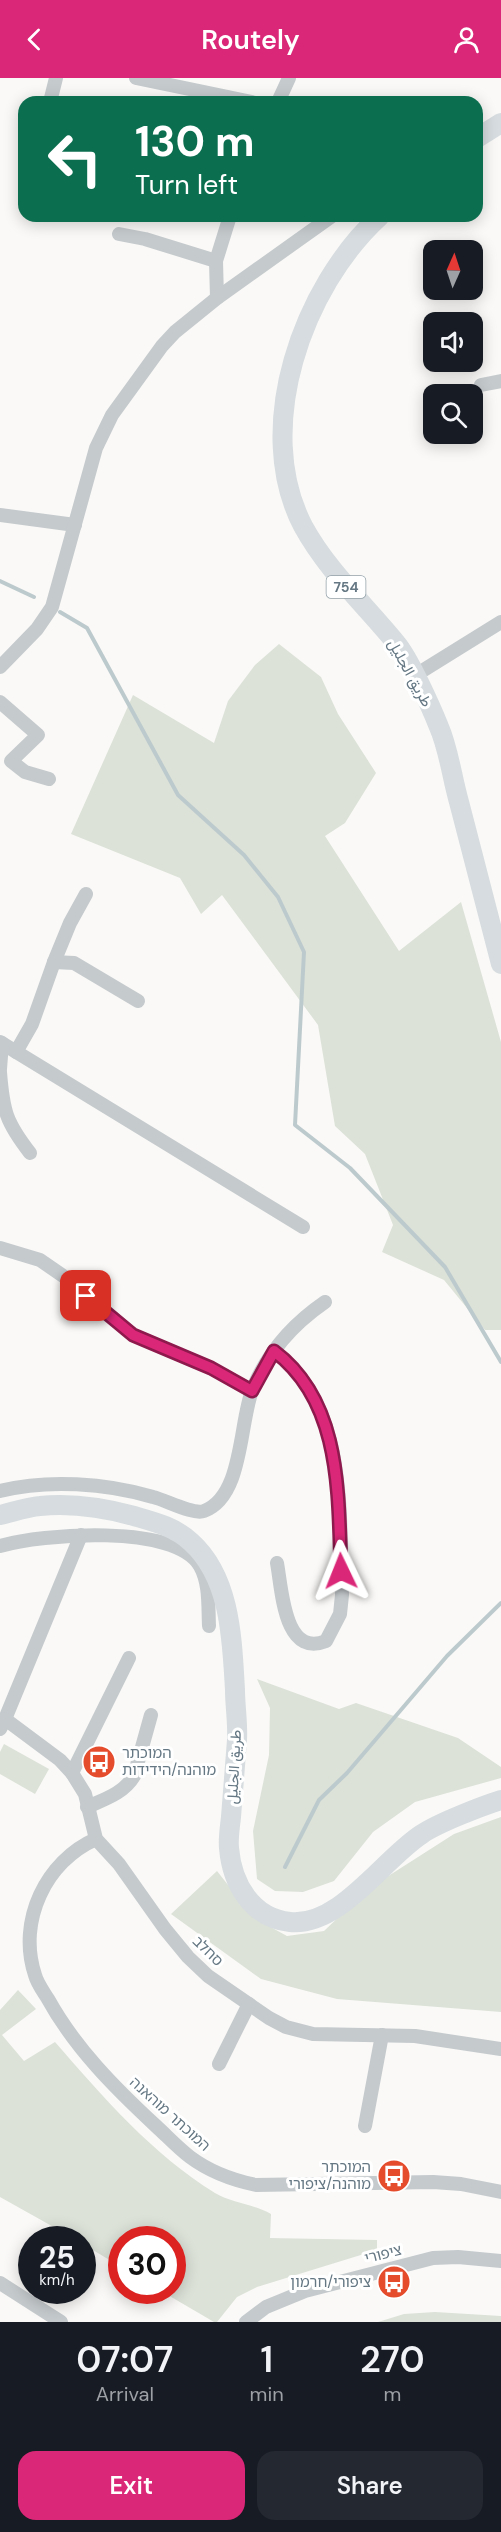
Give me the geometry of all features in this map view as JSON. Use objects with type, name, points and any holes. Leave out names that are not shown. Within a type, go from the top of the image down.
[{"type":"main road","points":[[483,134],[501,123]]},
{"type":"main road","name":"طريق الجليل","points":[[368,222],[323,291],[296,350],[288,379],[284,415],[285,469],[290,495],[303,525],[320,553],[353,596],[398,645],[440,729],[501,964]]},
{"type":"main road","name":"طريق الجليل","points":[[0,1515],[39,1506],[74,1506],[118,1512],[163,1524],[177,1531],[202,1552],[210,1565],[222,1596],[232,1635],[237,1737],[229,1848],[238,1883],[246,1898],[251,1905],[269,1916],[291,1922],[316,1919],[349,1899],[389,1859],[423,1832],[501,1800]]},
{"type":"street","points":[[52,96],[56,78]]},
{"type":"street","points":[[135,78],[223,96]]},
{"type":"street","points":[[281,96],[289,78]]},
{"type":"street","points":[[217,298],[216,261],[228,222]]},
{"type":"street","points":[[0,667],[36,629],[52,607],[96,448],[112,415],[162,346],[175,332],[217,298],[324,222]]},
{"type":"street","points":[[119,234],[145,239],[216,261]]},
{"type":"street","points":[[483,385],[501,381]]},
{"type":"street","points":[[0,515],[75,525]]},
{"type":"street","points":[[414,676],[501,622]]},
{"type":"street","points":[[0,702],[38,735],[11,761],[25,772],[49,779]]},
{"type":"street","points":[[16,1052],[39,1009],[54,962],[70,923],[86,894]]},
{"type":"street","points":[[54,962],[74,963],[138,1001]]},
{"type":"street","points":[[30,1153],[10,1128],[2,1094],[1,1043],[303,1227]]},
{"type":"street","points":[[0,1248],[40,1260],[69,1280],[133,1335],[211,1368],[252,1391]]},
{"type":"street","points":[[0,1491],[26,1485],[50,1483],[135,1492],[174,1503],[196,1513],[212,1507],[228,1486],[243,1441],[252,1391],[274,1351],[303,1317],[325,1302]]},
{"type":"street","points":[[274,1351],[285,1359],[313,1395],[323,1414],[329,1435],[335,1470],[342,1595],[340,1614],[326,1641],[315,1645],[304,1643],[294,1634],[277,1563]]},
{"type":"street","points":[[2,1724],[81,1535]]},
{"type":"street","points":[[0,1546],[16,1541],[81,1535],[129,1537],[162,1544],[189,1554],[200,1566],[207,1588],[209,1626]]},
{"type":"street","points":[[72,1773],[129,1658]]},
{"type":"street","points":[[87,1807],[117,1794],[129,1784],[134,1776],[151,1715]]},
{"type":"street","name":"סחלב","points":[[2,1724],[60,1760],[72,1773],[85,1794],[96,1839],[119,1864],[188,1957],[208,1976],[269,2018],[313,2034],[415,2036],[501,2049]]},
{"type":"street","name":"המוכתר מוהאנה","points":[[96,1839],[79,1847],[56,1868],[39,1896],[31,1922],[29,1950],[35,1976],[62,2024],[96,2067],[190,2157],[233,2180],[256,2184],[433,2182],[461,2184],[501,2192]]},
{"type":"street","points":[[219,2064],[249,2004]]},
{"type":"street","points":[[365,2126],[382,2035]]},
{"type":"street","name":"ציפורי","points":[[246,2322],[266,2307],[305,2291],[433,2258],[458,2256],[501,2261]]},
{"type":"street","points":[[0,2283],[61,2322]]},
{"type":"shaded area","points":[[279,644],[321,677],[338,714],[376,773],[345,823],[325,836],[399,951],[461,902],[501,1042],[501,1330],[485,1330],[444,1280],[382,1252],[393,1225],[365,1154],[335,1126],[318,1025],[222,895],[201,914],[180,878],[71,834],[133,695],[214,743],[228,701],[255,665]]},
{"type":"shaded area","points":[[257,1679],[339,1709],[356,1703],[458,1738],[501,1767],[501,1778],[415,1802],[373,1832],[334,1881],[303,1892],[275,1891],[257,1879],[253,1831],[269,1755],[270,1708]]},
{"type":"shaded area","points":[[4,1744],[49,1769],[35,1794],[0,1774],[0,1752]]},
{"type":"shaded area","points":[[501,1817],[501,2012],[337,1999],[261,1979],[171,1914],[217,1871],[254,1918],[287,1936],[324,1931],[368,1889],[454,1834]]},
{"type":"shaded area","points":[[18,1990],[36,2009],[2,2035],[24,2061],[55,2042],[110,2104],[170,2161],[215,2193],[271,2214],[270,2238],[377,2240],[377,2250],[257,2287],[237,2297],[217,2322],[214,2322],[183,2304],[186,2304],[186,2226],[108,2226],[108,2259],[96,2252],[96,2226],[52,2226],[0,2197],[0,2010]]},
{"type":"shaded area","points":[[435,2312],[501,2316],[501,2322],[378,2322],[404,2314]]},
{"type":"waterway","points":[[0,581],[34,597]]},
{"type":"waterway","points":[[60,612],[87,628],[178,795],[244,855],[278,897],[304,952],[295,1125],[350,1168],[445,1267],[501,1362]]},
{"type":"waterway","points":[[285,1867],[319,1800],[347,1773],[447,1656],[501,1603]]},
{"type":"place","name":"המוכתר מוהנה/הידידות","points":[[99,1762]]},
{"type":"place","name":"המוכתר מוהנה/ציפורי","points":[[394,2176]]},
{"type":"place","name":"ציפורי/חרמון","points":[[394,2282]]},
{"type":"route","points":[[86,1296],[133,1335],[211,1368],[252,1391],[264,1365],[274,1351],[285,1359],[313,1395],[323,1414],[329,1435],[335,1470],[341,1571]]}]
